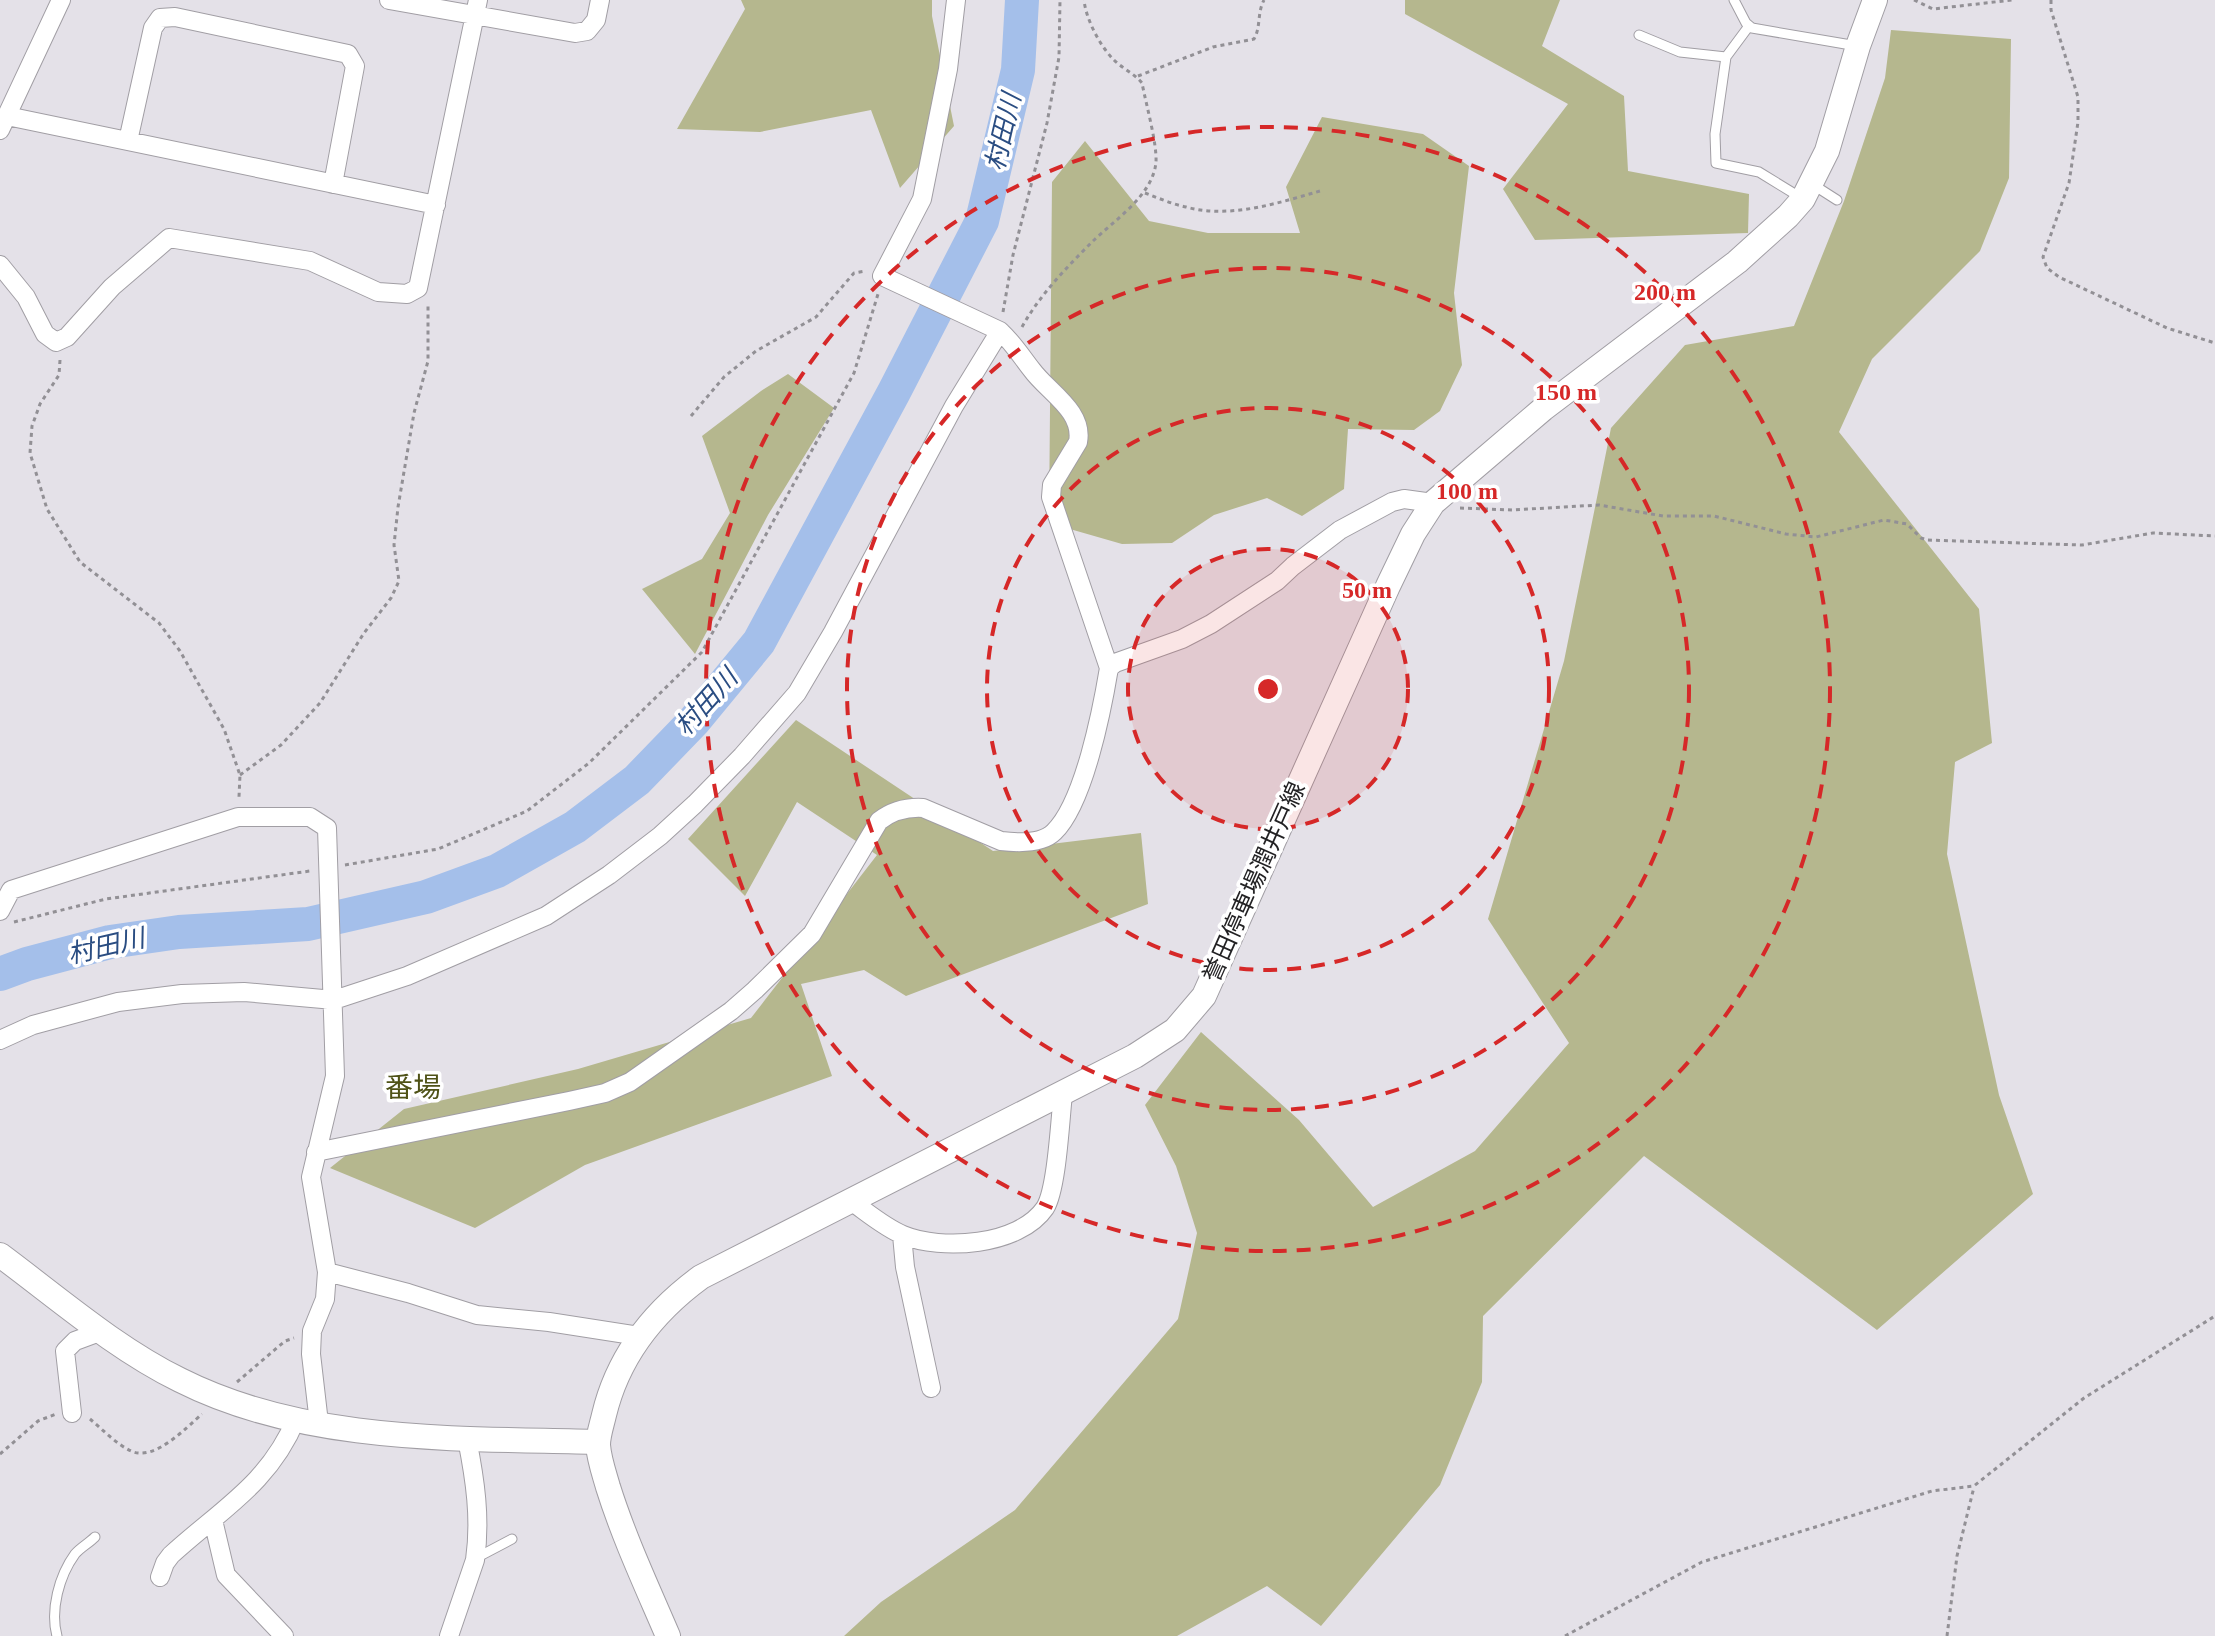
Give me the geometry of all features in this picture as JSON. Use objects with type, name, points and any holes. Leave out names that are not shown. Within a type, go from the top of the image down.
[{"type":"main road","name":"誉田停車場潤井戸線","points":[[668,1636],[614,1506],[601,1464],[598,1442],[617,1374],[639,1336],[675,1298],[701,1277],[1063,1094],[1135,1056],[1175,1030],[1204,996],[1388,586],[1413,534],[1433,503],[1543,409],[1737,262],[1788,216],[1808,192],[1831,139],[1875,0]]},
{"type":"main road","points":[[0,1255],[153,1366],[219,1398],[307,1421],[374,1432],[467,1439],[598,1442]]},
{"type":"street","points":[[61,0],[3,123],[128,141],[436,205]]},
{"type":"street","points":[[389,0],[477,8],[575,33],[587,31],[596,20],[600,0]]},
{"type":"street","points":[[316,1152],[605,1093],[630,1082],[731,1011],[812,934],[879,821],[889,813],[911,807],[923,808],[1001,841],[1014,843],[1034,841],[1052,834],[1065,819],[1088,764],[1109,668],[1051,497],[1052,485],[1078,442],[1073,416],[1033,373],[1007,337],[882,276],[922,199],[948,69],[956,0]]},
{"type":"street","points":[[0,265],[26,297],[45,334],[56,342],[67,337],[112,287],[169,238],[310,261],[378,292],[407,294],[418,288],[423,273],[477,8]]},
{"type":"street","points":[[128,141],[153,28],[160,18],[175,17],[348,54],[355,66],[333,184]]},
{"type":"street","points":[[0,1040],[33,1025],[118,1002],[182,994],[244,992],[334,1000],[407,976],[546,916],[609,875],[660,836],[723,775],[797,693],[954,406],[1007,337]]},
{"type":"street","points":[[1109,668],[1211,624],[1277,581],[1340,530],[1392,502],[1404,499],[1433,503]]},
{"type":"street","points":[[8,916],[11,890],[238,817],[310,817],[327,828],[335,1076],[311,1177],[327,1272],[325,1299],[312,1331],[307,1421],[255,1484],[171,1555],[160,1577]]},
{"type":"street","points":[[851,1201],[902,1235],[924,1242],[968,1244],[993,1239],[1023,1227],[1046,1207],[1052,1184],[1063,1094]]},
{"type":"street","points":[[902,1235],[905,1267],[931,1388]]},
{"type":"street","points":[[327,1272],[477,1315],[639,1336]]},
{"type":"street","points":[[72,1413],[65,1351],[75,1341],[102,1331]]},
{"type":"street","points":[[449,1636],[476,1558],[478,1492],[467,1439]]},
{"type":"street","points":[[213,1520],[226,1575],[284,1636]]},
{"type":"lane","points":[[1734,0],[1752,28],[1858,46]]},
{"type":"lane","points":[[1749,26],[1726,57],[1715,134],[1716,163],[1759,172],[1837,200]]},
{"type":"lane","points":[[1639,35],[1680,52],[1726,57]]},
{"type":"lane","points":[[57,1636],[57,1595],[65,1574],[76,1553],[95,1537]]},
{"type":"lane","points":[[476,1558],[512,1539]]},
{"type":"path","points":[[1007,337],[1013,255],[1047,123],[1059,57],[1060,0]]},
{"type":"path","points":[[1007,337],[1069,266],[1122,217],[1143,192],[1156,162],[1142,83],[1111,58],[1085,12],[1084,0]]},
{"type":"path","points":[[1136,76],[1213,47],[1254,39],[1264,0]]},
{"type":"path","points":[[1914,0],[1933,9],[2012,0]]},
{"type":"path","points":[[2051,0],[2051,10],[2078,97],[2078,122],[2069,183],[2043,257],[2044,263],[2059,277],[2167,328],[2215,343]]},
{"type":"path","points":[[1143,192],[1186,208],[1205,210],[1271,205],[1320,191]]},
{"type":"path","points":[[8,916],[438,849],[527,811],[589,763],[702,652],[854,373],[882,276],[864,271],[854,273],[816,317],[756,351],[724,377],[691,416]]},
{"type":"path","points":[[240,775],[281,745],[320,703],[364,633],[391,598],[399,581],[394,545],[398,507],[414,413],[428,361],[428,292],[423,273]]},
{"type":"path","points":[[56,342],[61,352],[59,375],[40,404],[32,426],[30,453],[47,509],[80,562],[159,623],[180,651],[224,729],[240,775],[238,817]]},
{"type":"path","points":[[1433,503],[1480,511],[1599,505],[1663,516],[1714,516],[1786,534],[1816,537],[1884,520],[1907,524],[1927,540],[2082,545],[2153,533],[2215,536]]},
{"type":"path","points":[[1565,1636],[1702,1562],[1932,1491],[1974,1486],[2084,1398],[2215,1316]]},
{"type":"path","points":[[0,1454],[48,1416],[72,1413],[88,1417],[131,1451],[140,1453],[160,1448],[285,1341],[312,1331]]},
{"type":"path","points":[[1947,1636],[1957,1556],[1974,1486]]},
{"type":"green space","points":[[741,0],[932,0],[932,16],[954,126],[900,188],[871,110],[760,132],[677,129],[745,9]]},
{"type":"green space","points":[[1405,0],[1560,0],[1542,46],[1624,96],[1628,171],[1749,194],[1748,233],[1535,240],[1503,189],[1568,104],[1405,14]]},
{"type":"green space","points":[[1891,30],[2011,39],[2009,178],[1980,251],[1872,359],[1839,432],[1979,609],[1992,743],[1955,762],[1947,854],[1999,1095],[2033,1194],[1877,1330],[1644,1156],[1483,1316],[1482,1382],[1440,1485],[1321,1626],[1267,1586],[1177,1636],[844,1636],[881,1602],[1015,1510],[1178,1319],[1197,1233],[1176,1166],[1145,1105],[1201,1032],[1299,1120],[1373,1207],[1475,1151],[1569,1043],[1488,919],[1564,661],[1611,428],[1685,345],[1794,326],[1844,201],[1885,78]]},
{"type":"green space","points":[[1322,117],[1423,134],[1469,166],[1454,293],[1462,365],[1440,411],[1414,430],[1348,429],[1344,489],[1302,516],[1267,498],[1214,515],[1172,543],[1122,544],[1049,523],[1052,182],[1085,141],[1149,221],[1208,233],[1300,233],[1286,187]]},
{"type":"green space","points":[[788,374],[834,408],[768,515],[695,654],[642,589],[702,559],[730,513],[702,436]]},
{"type":"green space","points":[[796,720],[993,851],[1141,833],[1148,904],[906,996],[864,970],[801,984],[832,1076],[585,1165],[475,1228],[330,1168],[404,1109],[578,1069],[751,1018],[877,855],[797,802],[745,896],[688,839]]},
{"type":"waterway","name":"村田川","points":[[0,974],[110,942],[179,932],[308,924],[426,897],[497,871],[575,827],[637,780],[694,721],[759,642],[982,221],[1018,70],[1022,0]]},
{"type":"district","name":"番場","points":[[413,1087]]}]
